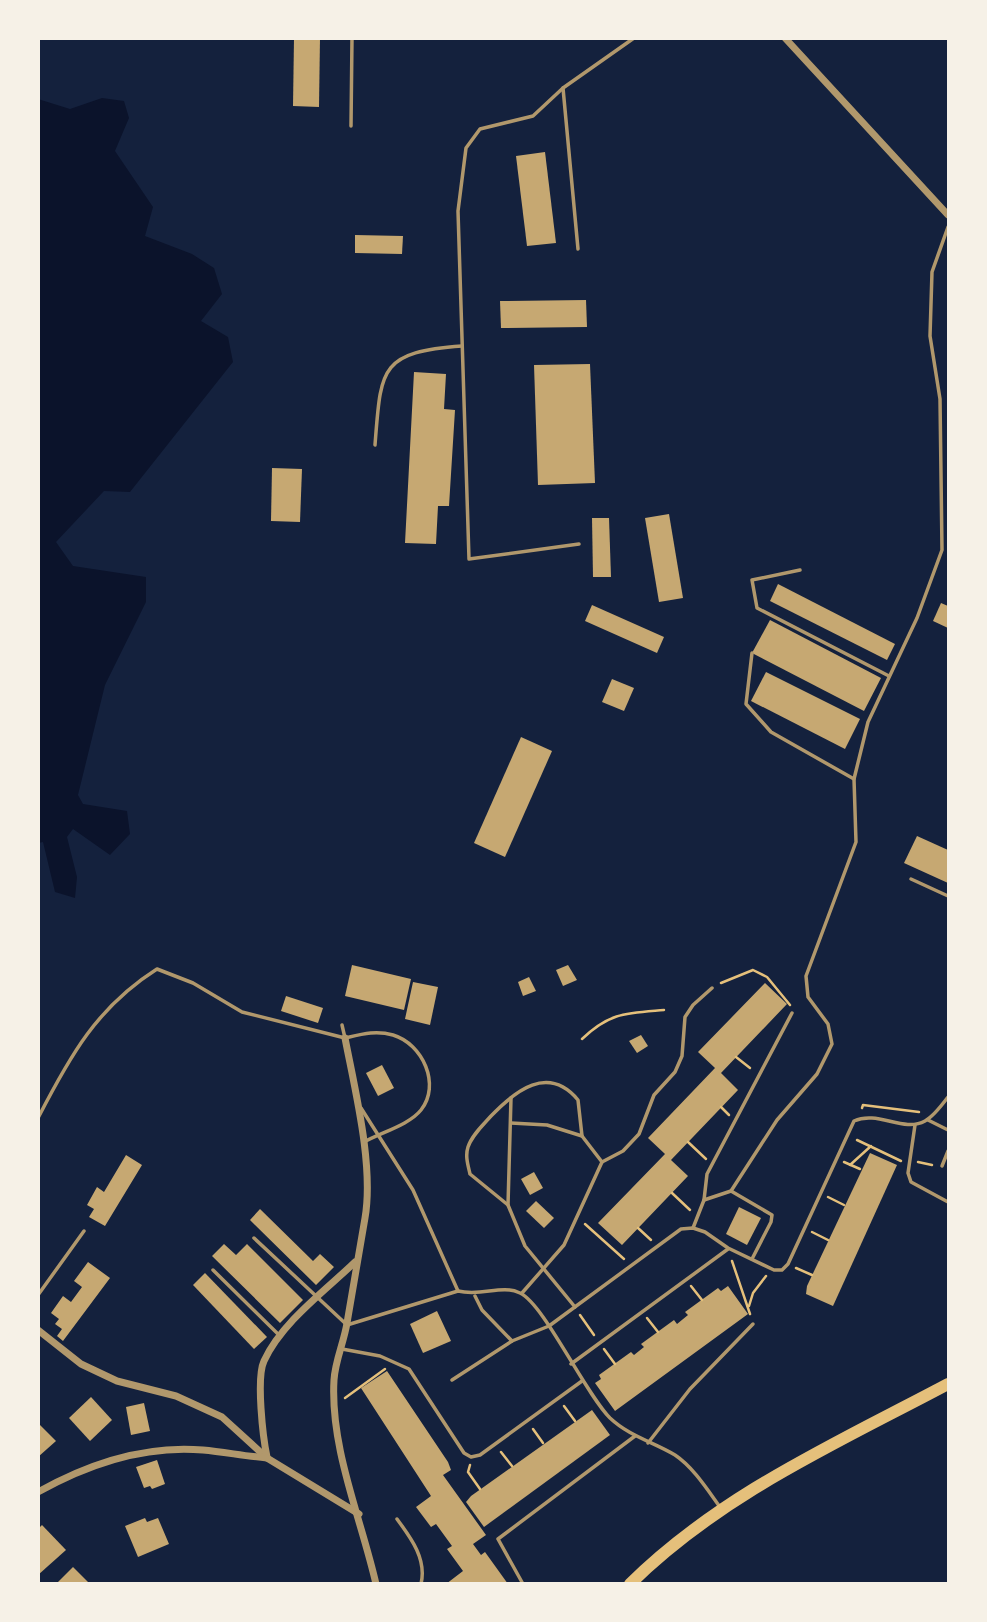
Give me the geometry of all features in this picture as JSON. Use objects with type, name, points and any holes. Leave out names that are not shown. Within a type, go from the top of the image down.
[{"type":"main road","points":[[630,1584],[696,1526],[721,1509],[828,1446],[948,1384]]},
{"type":"street","points":[[785,38],[948,215]]},
{"type":"street","points":[[345,1038],[365,1142],[366,1215],[355,1262],[347,1325],[334,1378],[334,1407],[343,1460],[376,1584]]},
{"type":"street","points":[[267,1458],[262,1431],[262,1363],[281,1336],[355,1262]]},
{"type":"street","points":[[38,1330],[81,1364],[117,1381],[176,1396],[222,1417],[267,1458],[359,1514]]},
{"type":"street","points":[[38,1492],[103,1462],[126,1455],[180,1449],[267,1458]]},
{"type":"lane","points":[[351,126],[352,38]]},
{"type":"lane","points":[[579,544],[469,559],[458,211],[466,148],[480,129],[533,116],[564,88],[634,38]]},
{"type":"lane","points":[[564,88],[578,249]]},
{"type":"lane","points":[[704,1200],[732,1191],[776,1120],[817,1074],[832,1044],[828,1024],[808,997],[805,986],[856,842],[854,779],[868,722],[917,618],[942,550],[940,399],[930,336],[932,272],[948,227]]},
{"type":"lane","points":[[375,445],[379,397],[386,372],[402,356],[462,346]]},
{"type":"lane","points":[[800,570],[752,580],[757,608],[889,676]]},
{"type":"lane","points":[[752,653],[746,704],[771,732],[854,779]]},
{"type":"lane","points":[[911,879],[948,896]]},
{"type":"lane","points":[[38,1118],[63,1070],[95,1021],[114,1000],[157,969],[170,972],[242,1012],[345,1038],[373,1031],[394,1035],[406,1041],[426,1066],[430,1080],[429,1095],[412,1118],[365,1142]]},
{"type":"lane","points":[[522,1293],[564,1245],[602,1162],[622,1151],[639,1134],[654,1095],[675,1072],[682,1056],[685,1017],[693,1005],[712,988]]},
{"type":"lane","points":[[693,1228],[704,1200],[705,1184],[712,1165],[793,1011]]},
{"type":"lane","points":[[342,1025],[345,1038]]},
{"type":"lane","points":[[508,1205],[470,1174],[468,1148],[477,1132],[511,1095],[528,1084],[542,1083],[572,1092],[578,1100],[582,1136],[602,1162]]},
{"type":"lane","points":[[511,1095],[508,1205],[526,1246],[542,1270],[575,1307]]},
{"type":"lane","points":[[452,1380],[512,1341],[548,1326],[681,1229],[693,1228],[774,1270],[782,1270],[788,1264],[854,1121],[869,1116],[915,1125],[928,1120],[948,1097]]},
{"type":"lane","points":[[358,1103],[413,1190],[458,1292]]},
{"type":"lane","points":[[928,1120],[948,1130]]},
{"type":"lane","points":[[511,1123],[547,1125],[582,1136]]},
{"type":"lane","points":[[915,1125],[908,1173],[917,1188],[948,1202]]},
{"type":"lane","points":[[942,1166],[948,1151]]},
{"type":"lane","points":[[732,1191],[772,1214],[771,1222],[752,1259]]},
{"type":"lane","points":[[38,1295],[84,1231]]},
{"type":"lane","points":[[254,1238],[347,1325],[458,1292],[475,1296],[504,1289],[522,1293],[548,1326],[582,1381],[610,1418],[635,1436],[676,1456],[701,1480],[721,1509]]},
{"type":"lane","points":[[572,1364],[728,1248]]},
{"type":"lane","points":[[213,1270],[281,1336]]},
{"type":"lane","points":[[475,1296],[482,1311],[512,1341]]},
{"type":"lane","points":[[648,1443],[690,1389],[753,1324]]},
{"type":"lane","points":[[340,1348],[398,1362],[416,1377],[464,1453],[471,1457],[495,1444],[582,1381]]},
{"type":"lane","points":[[523,1584],[498,1539],[635,1436]]},
{"type":"lane","points":[[397,1518],[415,1542],[424,1573],[421,1584]]},
{"type":"path","points":[[712,988],[727,978],[737,978],[753,970],[767,977],[793,1011]]},
{"type":"path","points":[[582,1039],[599,1022],[620,1013],[664,1010]]},
{"type":"path","points":[[736,1057],[760,1074]]},
{"type":"path","points":[[862,1118],[863,1105],[916,1112],[924,1110]]},
{"type":"path","points":[[847,1136],[910,1162],[942,1166]]},
{"type":"path","points":[[688,1142],[712,1165]]},
{"type":"path","points":[[850,1165],[871,1146]]},
{"type":"path","points":[[837,1159],[860,1170]]},
{"type":"path","points":[[672,1193],[697,1217]]},
{"type":"path","points":[[820,1194],[844,1205]]},
{"type":"path","points":[[578,1217],[632,1265]]},
{"type":"path","points":[[638,1228],[657,1247]]},
{"type":"path","points":[[804,1229],[828,1240]]},
{"type":"path","points":[[728,1248],[753,1324]]},
{"type":"path","points":[[788,1264],[812,1275]]},
{"type":"path","points":[[748,1309],[753,1293],[774,1270]]},
{"type":"path","points":[[687,1279],[702,1300]]},
{"type":"path","points":[[575,1307],[615,1364]]},
{"type":"path","points":[[643,1312],[658,1332]]},
{"type":"path","points":[[334,1407],[370,1377],[398,1362]]},
{"type":"path","points":[[559,1398],[575,1420]]},
{"type":"path","points":[[527,1421],[543,1443]]},
{"type":"path","points":[[495,1444],[512,1466]]},
{"type":"path","points":[[471,1457],[468,1472],[480,1489]]},
{"type":"water","points":[[102,98],[124,101],[129,118],[115,151],[153,207],[145,236],[192,254],[214,268],[222,294],[201,321],[228,337],[233,362],[130,492],[104,491],[56,542],[73,566],[146,577],[146,602],[105,685],[78,795],[83,804],[127,811],[130,834],[110,855],[73,829],[67,837],[77,877],[75,898],[55,892],[43,842],[38,843],[38,99],[70,109]]},
{"type":"building","points":[[294,38],[320,38],[319,107],[293,106]]},
{"type":"building","points":[[545,152],[556,243],[527,246],[516,156]]},
{"type":"building","points":[[355,235],[403,236],[402,254],[355,253]]},
{"type":"building","points":[[586,300],[587,327],[501,328],[500,301]]},
{"type":"building","points":[[590,364],[595,483],[538,485],[534,365]]},
{"type":"building","points":[[414,372],[446,374],[444,409],[455,410],[449,506],[438,506],[436,544],[405,543]]},
{"type":"building","points":[[272,468],[302,469],[300,522],[271,521]]},
{"type":"building","points":[[669,514],[683,598],[659,602],[645,518]]},
{"type":"building","points":[[592,518],[609,518],[611,577],[593,577]]},
{"type":"building","points":[[778,584],[895,644],[887,660],[770,601]]},
{"type":"building","points":[[941,603],[948,606],[948,628],[933,621]]},
{"type":"building","points":[[592,605],[664,637],[657,653],[585,621]]},
{"type":"building","points":[[770,620],[881,678],[864,711],[752,653]]},
{"type":"building","points":[[766,672],[860,719],[845,749],[751,701]]},
{"type":"building","points":[[612,679],[634,688],[624,711],[602,702]]},
{"type":"building","points":[[521,737],[552,751],[505,857],[474,843]]},
{"type":"building","points":[[917,836],[948,850],[948,883],[904,863]]},
{"type":"building","points":[[352,965],[411,979],[404,1010],[345,996]]},
{"type":"building","points":[[568,965],[577,980],[563,986],[556,970]]},
{"type":"building","points":[[529,977],[536,991],[523,996],[518,982]]},
{"type":"building","points":[[413,982],[438,987],[430,1025],[405,1019]]},
{"type":"building","points":[[765,983],[787,1004],[721,1073],[738,1090],[671,1160],[688,1176],[622,1245],[598,1223],[665,1154],[648,1138],[715,1068],[698,1052]]},
{"type":"building","points":[[286,996],[323,1008],[318,1023],[281,1011]]},
{"type":"building","points":[[641,1035],[648,1046],[637,1053],[629,1041]]},
{"type":"building","points":[[382,1065],[394,1088],[378,1096],[366,1073]]},
{"type":"building","points":[[870,1153],[897,1165],[833,1306],[806,1294],[807,1286]]},
{"type":"building","points":[[126,1155],[142,1165],[105,1226],[89,1217],[94,1209],[87,1205],[97,1187],[104,1192]]},
{"type":"building","points":[[534,1172],[543,1188],[530,1195],[521,1179]]},
{"type":"building","points":[[536,1201],[554,1218],[544,1228],[526,1211]]},
{"type":"building","points":[[739,1207],[761,1218],[747,1245],[726,1234]]},
{"type":"building","points":[[260,1209],[313,1261],[320,1254],[334,1267],[316,1285],[250,1220]]},
{"type":"building","points":[[224,1244],[236,1255],[247,1244],[303,1300],[280,1323],[212,1256]]},
{"type":"building","points":[[88,1262],[110,1278],[63,1341],[57,1336],[62,1329],[55,1324],[59,1319],[51,1313],[63,1296],[71,1302],[82,1287],[74,1281]]},
{"type":"building","points":[[205,1273],[267,1337],[254,1349],[193,1285]]},
{"type":"building","points":[[728,1286],[748,1314],[615,1411],[595,1383],[601,1379],[599,1375],[631,1352],[634,1355],[644,1347],[641,1344],[674,1320],[677,1324],[688,1315],[685,1312],[718,1288],[721,1291]]},
{"type":"building","points":[[437,1311],[451,1341],[423,1353],[410,1324]]},
{"type":"building","points":[[387,1371],[448,1462],[451,1470],[443,1475],[486,1535],[473,1544],[481,1555],[485,1552],[508,1584],[446,1584],[463,1571],[447,1549],[452,1546],[436,1524],[431,1527],[416,1507],[431,1496],[361,1388]]},
{"type":"building","points":[[91,1397],[112,1420],[90,1441],[69,1418]]},
{"type":"building","points":[[144,1403],[150,1431],[131,1435],[126,1407]]},
{"type":"building","points":[[592,1410],[610,1435],[484,1527],[466,1502],[471,1496]]},
{"type":"building","points":[[38,1423],[56,1441],[38,1457]]},
{"type":"building","points":[[157,1460],[165,1484],[152,1489],[150,1486],[144,1488],[136,1467]]},
{"type":"building","points":[[145,1518],[147,1522],[158,1518],[169,1544],[138,1557],[125,1526]]},
{"type":"building","points":[[42,1525],[66,1550],[38,1575],[38,1529]]},
{"type":"building","points":[[73,1567],[90,1584],[56,1584]]}]
